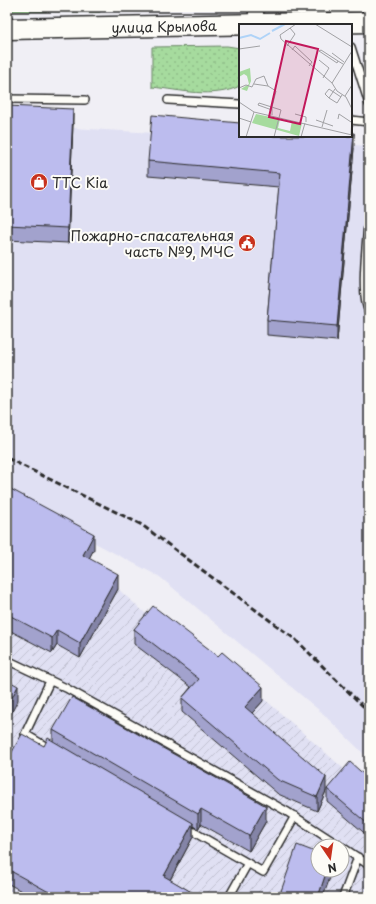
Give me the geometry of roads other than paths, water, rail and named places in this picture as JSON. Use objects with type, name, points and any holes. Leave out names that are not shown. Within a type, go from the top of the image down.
[{"type":"main road","name":"улица Крылова","points":[[7,29],[256,19],[343,24],[369,22]]},
{"type":"lane","points":[[352,50],[366,86],[369,104]]},
{"type":"lane","points":[[7,99],[85,100]]},
{"type":"lane","points":[[168,100],[239,104]]},
{"type":"lane","points":[[352,120],[369,122]]},
{"type":"lane","points":[[369,211],[365,277],[365,305],[369,312]]},
{"type":"lane","points":[[7,660],[50,681],[295,816],[329,838]]},
{"type":"lane","points":[[50,681],[25,734],[59,754]]},
{"type":"lane","points":[[180,824],[263,872],[295,816]]},
{"type":"lane","points":[[350,852],[369,864]]},
{"type":"lane","points":[[343,897],[358,857]]},
{"type":"lane","points":[[230,897],[248,863]]},
{"type":"railway","points":[[7,458],[142,525],[296,640],[369,712]]},
{"type":"place","name":"ТТС Kia","points":[[39,182]]},
{"type":"place","name":"Пожарно-спасательная часть №9, МЧС","points":[[247,243]]}]
